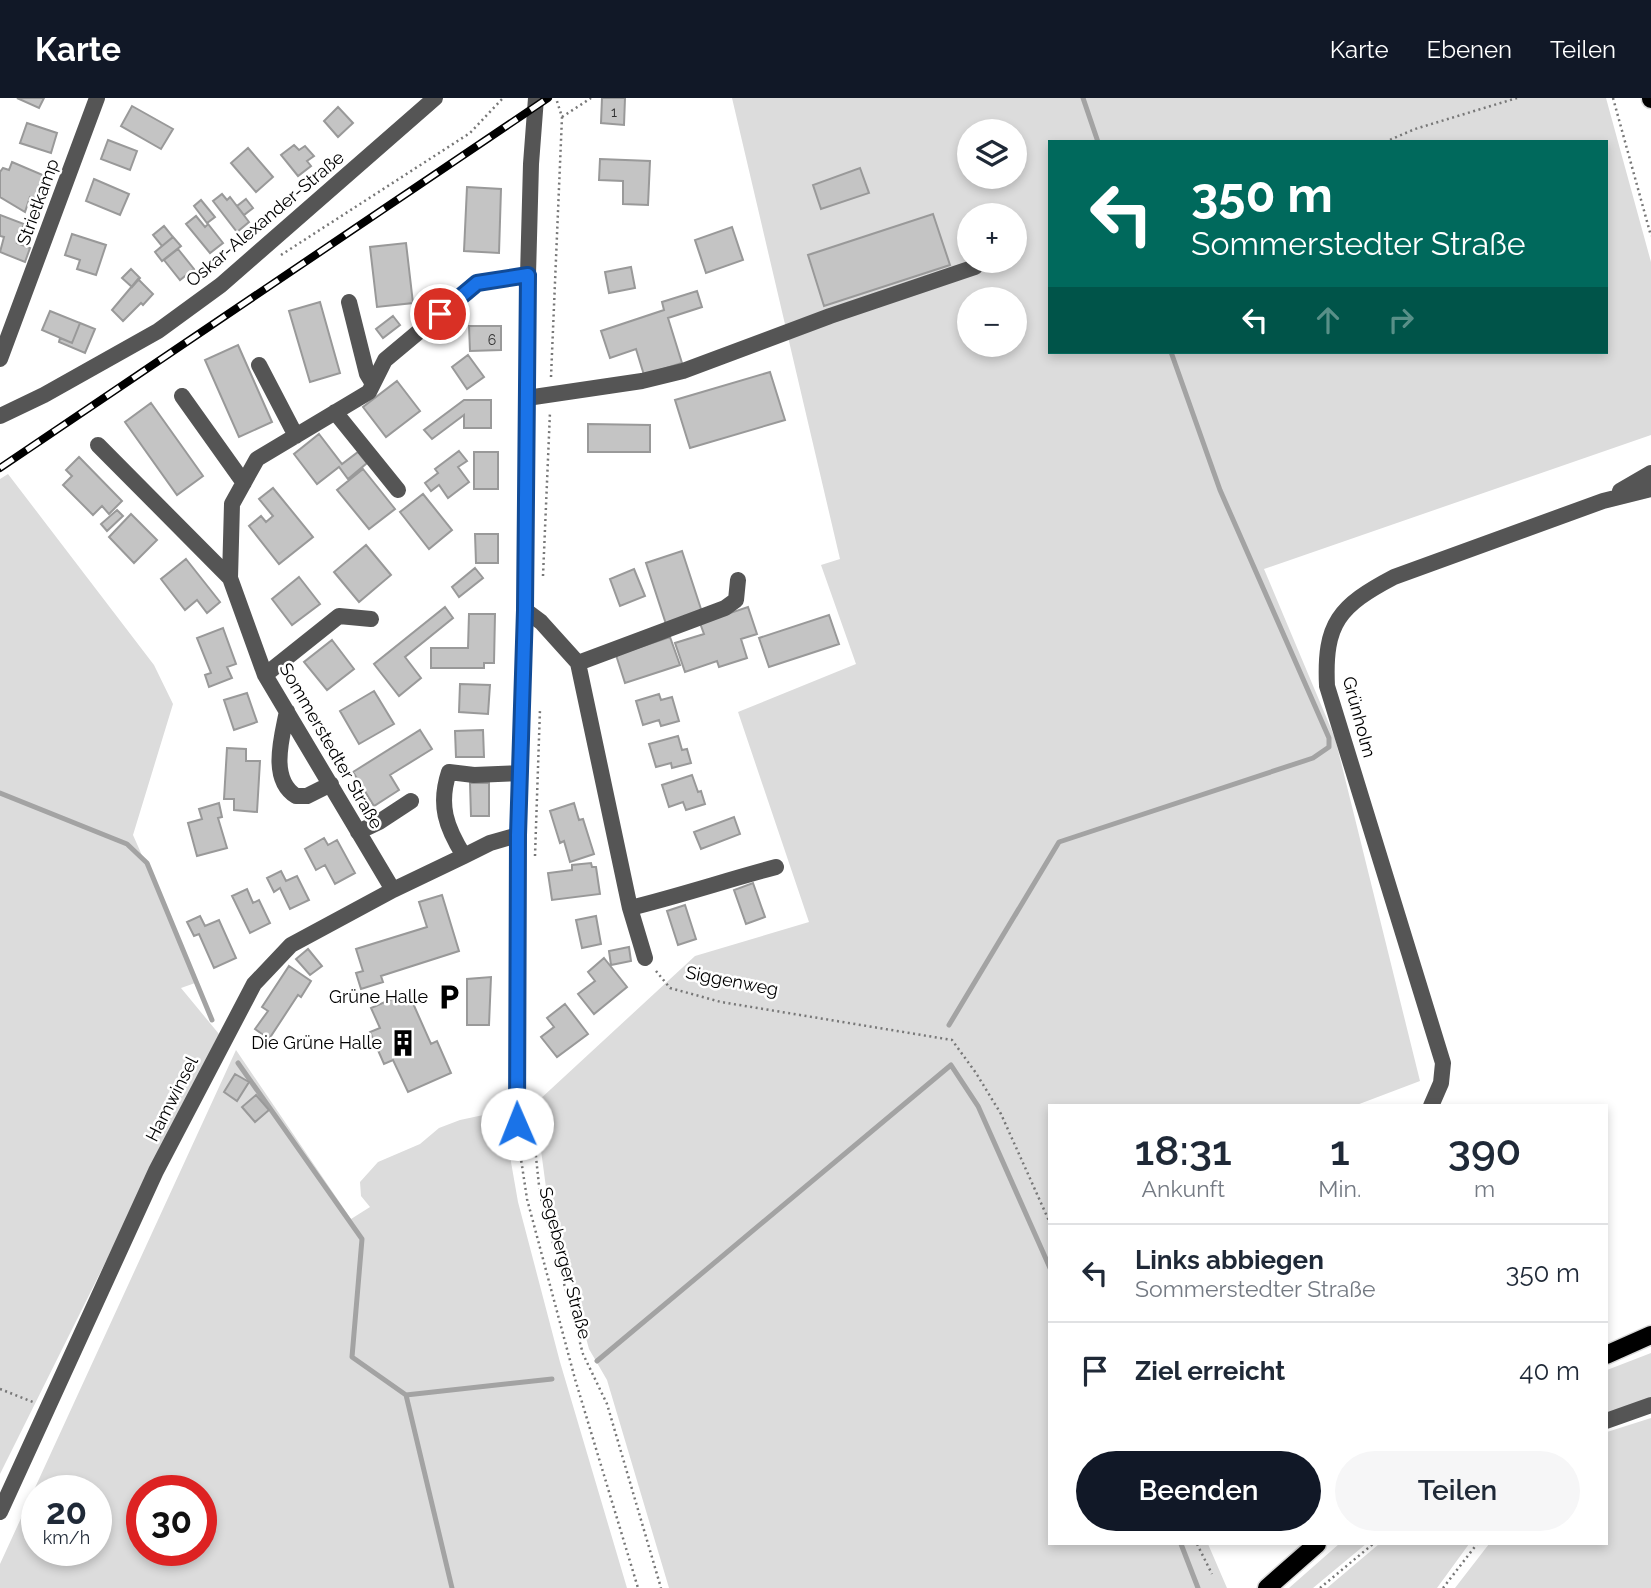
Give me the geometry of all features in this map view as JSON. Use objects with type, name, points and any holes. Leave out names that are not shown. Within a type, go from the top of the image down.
[{"type":"main road","points":[[1608,1354],[1651,1335]]},
{"type":"main road","points":[[1267,1588],[1316,1545]]},
{"type":"street","name":"Strietkamp","points":[[0,359],[97,98]]},
{"type":"street","name":"Oskar-Alexander-Straße","points":[[0,416],[56,389],[158,331],[222,285],[435,98]]},
{"type":"street","points":[[517,1124],[518,835],[525,610],[528,275],[536,98]]},
{"type":"street","points":[[527,398],[642,381],[683,371],[830,316],[957,273]]},
{"type":"street","name":"Sommerstedter Straße","points":[[393,890],[265,675],[230,578],[232,504],[257,459],[369,392],[385,360],[477,283],[528,275]]},
{"type":"street","points":[[349,302],[367,374],[373,384]]},
{"type":"street","points":[[259,365],[296,436]]},
{"type":"street","points":[[182,396],[244,483]]},
{"type":"street","points":[[335,412],[398,490]]},
{"type":"street","points":[[98,444],[230,578]]},
{"type":"street","name":"Grünholm","points":[[1603,501],[1651,473]]},
{"type":"street","name":"Grünholm","points":[[1432,1104],[1441,1083],[1443,1063],[1327,686],[1325,655],[1330,633],[1350,605],[1394,577],[1603,501],[1651,489]]},
{"type":"street","points":[[578,663],[725,608],[736,600],[738,580]]},
{"type":"street","points":[[525,610],[541,622],[578,663],[630,908],[645,958]]},
{"type":"street","points":[[265,675],[340,616],[371,619]]},
{"type":"street","points":[[287,711],[279,765],[286,787],[296,796],[307,796],[331,785]]},
{"type":"street","points":[[464,856],[444,812],[442,795],[449,772],[474,775],[519,773]]},
{"type":"street","points":[[358,832],[411,801]]},
{"type":"street","name":"Hamwinsel","points":[[0,1512],[156,1171],[254,984],[291,945],[393,890],[490,843],[518,835]]},
{"type":"street","points":[[630,908],[682,896],[776,867]]},
{"type":"street","points":[[1608,1420],[1651,1405]]},
{"type":"path","points":[[271,260],[470,133],[503,98]]},
{"type":"path","points":[[556,98],[562,117],[591,98]]},
{"type":"path","points":[[1390,140],[1415,129],[1517,98]]},
{"type":"path","points":[[1613,98],[1651,236]]},
{"type":"path","name":"Siggenweg","points":[[645,958],[670,988],[721,1002],[952,1040],[1001,1114],[1048,1219]]},
{"type":"path","name":"Segeberger Straße","points":[[517,1124],[527,1199],[575,1379],[638,1588]]},
{"type":"path","points":[[533,1147],[540,1195],[583,1354],[607,1404],[661,1588]]},
{"type":"path","points":[[0,1389],[48,1408]]},
{"type":"path","points":[[1198,1545],[1212,1574]]},
{"type":"path","points":[[1320,1588],[1372,1545]]},
{"type":"path","points":[[1443,1588],[1476,1545]]},
{"type":"shaded area","points":[[732,98],[1606,98],[1651,262],[1651,435],[1264,569],[1335,738],[1420,1081],[1359,1104],[1048,1104],[1048,1545],[1208,1545],[1227,1588],[669,1588],[607,1380],[589,1349],[547,1195],[538,1101],[695,956],[809,922],[738,712],[856,664],[821,565],[840,559]]},
{"type":"shaded area","points":[[8,474],[154,665],[173,704],[133,835],[198,982],[181,988],[219,1034],[0,1474],[0,479]]},
{"type":"shaded area","points":[[236,1050],[351,1219],[370,1207],[361,1196],[360,1182],[378,1162],[420,1144],[439,1128],[460,1120],[502,1111],[509,1117],[511,1162],[518,1202],[560,1362],[627,1588],[0,1588],[0,1564],[21,1518],[21,1566],[112,1566],[112,1475],[41,1475]]},
{"type":"shaded area","points":[[1651,1353],[1651,1399],[1608,1415],[1608,1370]]},
{"type":"shaded area","points":[[1651,1418],[1651,1588],[1455,1588],[1488,1545],[1608,1545],[1608,1432]]},
{"type":"shaded area","points":[[1338,1545],[1365,1545],[1313,1588],[1289,1588]]},
{"type":"shaded area","points":[[1378,1545],[1468,1545],[1437,1588],[1327,1588]]},
{"type":"building","points":[[17,98],[44,98],[39,108]]},
{"type":"building","points":[[602,98],[625,98],[624,125],[601,123]]},
{"type":"building","points":[[132,106],[173,129],[161,149],[121,126]]},
{"type":"building","points":[[338,107],[353,123],[338,137],[324,121]]},
{"type":"building","points":[[27,123],[57,133],[51,153],[20,143]]},
{"type":"building","points":[[108,140],[137,151],[130,170],[101,159]]},
{"type":"building","points":[[294,145],[299,150],[305,146],[314,156],[307,161],[311,166],[298,176],[281,155]]},
{"type":"building","points":[[248,148],[273,177],[256,192],[231,163]]},
{"type":"building","points":[[600,159],[650,161],[648,205],[623,204],[623,181],[599,180]]},
{"type":"building","points":[[12,162],[45,176],[35,199],[30,197],[25,212],[0,197],[0,172],[3,168],[9,170]]},
{"type":"building","points":[[860,168],[869,193],[821,209],[813,185]]},
{"type":"building","points":[[94,179],[129,194],[120,215],[86,201]]},
{"type":"building","points":[[467,187],[501,189],[499,253],[464,251]]},
{"type":"building","points":[[222,194],[227,200],[230,197],[249,222],[237,232],[213,201]]},
{"type":"building","points":[[246,199],[253,208],[244,215],[237,206]]},
{"type":"building","points":[[201,200],[215,217],[207,223],[194,206]]},
{"type":"building","points":[[933,214],[950,265],[824,306],[808,255]]},
{"type":"building","points":[[0,215],[24,224],[17,243],[30,248],[25,262],[0,252],[4,237],[0,236]]},
{"type":"building","points":[[196,216],[205,227],[208,224],[223,243],[210,253],[186,224]]},
{"type":"building","points":[[164,226],[173,237],[162,246],[153,235]]},
{"type":"building","points":[[732,227],[743,260],[706,273],[695,240]]},
{"type":"building","points":[[72,234],[106,245],[96,275],[77,269],[80,260],[65,255]]},
{"type":"building","points":[[173,237],[181,246],[162,261],[155,252]]},
{"type":"building","points":[[406,243],[413,303],[377,307],[370,247]]},
{"type":"building","points":[[178,249],[194,269],[180,280],[164,260]]},
{"type":"building","points":[[631,267],[635,288],[609,293],[605,272]]},
{"type":"building","points":[[131,269],[140,278],[132,287],[122,278]]},
{"type":"building","points":[[138,279],[153,294],[123,321],[112,310]]},
{"type":"building","points":[[697,291],[702,307],[668,318],[682,363],[644,375],[636,349],[610,358],[601,331],[664,310],[662,302]]},
{"type":"building","points":[[320,302],[340,373],[310,382],[289,311]]},
{"type":"building","points":[[50,311],[80,323],[72,343],[42,330]]},
{"type":"building","points":[[393,316],[400,325],[383,338],[376,329]]},
{"type":"building","points":[[80,323],[95,329],[85,353],[59,342],[60,338],[72,343]]},
{"type":"building","points":[[469,326],[501,326],[501,350],[470,351]]},
{"type":"building","points":[[238,345],[272,422],[239,437],[205,360]]},
{"type":"building","points":[[468,355],[484,377],[467,389],[452,367]]},
{"type":"building","points":[[770,372],[785,420],[690,448],[675,400]]},
{"type":"building","points":[[397,381],[420,411],[386,437],[363,407]]},
{"type":"building","points":[[464,400],[491,400],[491,428],[464,428],[464,415],[432,439],[424,430]]},
{"type":"building","points":[[151,403],[203,476],[177,495],[125,422]]},
{"type":"building","points":[[588,424],[650,425],[650,452],[588,452]]},
{"type":"building","points":[[319,434],[342,464],[358,452],[367,463],[348,479],[339,467],[317,484],[294,454]]},
{"type":"building","points":[[459,451],[467,461],[458,467],[469,482],[448,498],[439,485],[431,491],[425,483],[438,473],[435,469]]},
{"type":"building","points":[[474,452],[498,452],[498,489],[474,489]]},
{"type":"building","points":[[79,457],[122,501],[109,514],[102,506],[93,515],[63,485],[72,476],[66,470]]},
{"type":"building","points":[[363,469],[395,509],[369,529],[337,490]]},
{"type":"building","points":[[273,488],[313,537],[279,564],[249,526],[261,516],[266,522],[273,516],[259,499]]},
{"type":"building","points":[[423,494],[452,530],[429,549],[400,512]]},
{"type":"building","points":[[117,510],[123,516],[107,531],[101,524]]},
{"type":"building","points":[[131,514],[157,540],[134,563],[109,537]]},
{"type":"building","points":[[475,534],[498,534],[498,563],[476,563]]},
{"type":"building","points":[[366,545],[391,575],[359,602],[334,572]]},
{"type":"building","points":[[682,551],[702,612],[666,624],[646,563]]},
{"type":"building","points":[[186,559],[220,602],[207,613],[197,600],[185,610],[161,579]]},
{"type":"building","points":[[475,568],[483,578],[459,597],[452,587]]},
{"type":"building","points":[[634,569],[645,596],[620,606],[610,579]]},
{"type":"building","points":[[299,577],[320,604],[292,625],[272,599]]},
{"type":"building","points":[[445,607],[453,618],[405,657],[421,678],[399,696],[374,664]]},
{"type":"building","points":[[748,607],[757,634],[741,639],[747,658],[719,667],[717,661],[685,672],[675,643],[704,634],[700,623]]},
{"type":"building","points":[[469,614],[495,614],[494,663],[484,663],[484,668],[431,668],[431,648],[468,648]]},
{"type":"building","points":[[829,615],[839,644],[769,667],[759,638]]},
{"type":"building","points":[[223,628],[236,664],[227,667],[232,678],[209,687],[205,675],[211,673],[197,638]]},
{"type":"building","points":[[670,637],[680,665],[625,683],[616,655]]},
{"type":"building","points":[[332,640],[354,669],[327,690],[304,662]]},
{"type":"building","points":[[460,684],[490,685],[488,714],[459,712]]},
{"type":"building","points":[[374,691],[394,724],[359,744],[340,711]]},
{"type":"building","points":[[247,693],[257,722],[234,730],[224,700]]},
{"type":"building","points":[[659,694],[661,700],[672,697],[679,721],[661,726],[659,720],[643,725],[636,701]]},
{"type":"building","points":[[420,730],[432,749],[390,775],[399,790],[374,806],[353,772]]},
{"type":"building","points":[[483,730],[484,757],[456,757],[455,731]]},
{"type":"building","points":[[678,736],[682,750],[687,749],[691,763],[672,768],[671,763],[656,767],[649,744]]},
{"type":"building","points":[[227,748],[246,749],[246,761],[260,761],[257,812],[234,810],[234,799],[224,799]]},
{"type":"building","points":[[692,775],[705,804],[686,810],[683,802],[669,807],[662,785]]},
{"type":"building","points":[[470,783],[489,783],[489,816],[471,816]]},
{"type":"building","points":[[219,803],[222,817],[218,818],[227,848],[197,856],[188,823],[202,819],[199,809]]},
{"type":"building","points":[[574,803],[579,820],[583,819],[594,854],[570,862],[564,841],[560,843],[550,811]]},
{"type":"building","points":[[734,817],[740,834],[701,849],[694,832]]},
{"type":"building","points":[[324,838],[328,845],[337,840],[355,873],[335,884],[325,865],[316,870],[305,849]]},
{"type":"building","points":[[591,863],[592,867],[596,867],[600,894],[552,900],[548,873],[572,870],[572,865]]},
{"type":"building","points":[[281,871],[286,881],[297,876],[309,900],[290,909],[280,888],[274,892],[267,878]]},
{"type":"building","points":[[753,883],[765,917],[746,924],[734,890]]},
{"type":"building","points":[[247,889],[253,903],[259,900],[270,923],[250,933],[232,896]]},
{"type":"building","points":[[442,895],[459,951],[381,976],[383,982],[361,989],[356,973],[363,971],[356,949],[427,927],[419,902]]},
{"type":"building","points":[[685,905],[696,939],[678,945],[667,911]]},
{"type":"building","points":[[200,916],[205,926],[219,920],[236,958],[214,968],[199,934],[194,936],[187,922]]},
{"type":"building","points":[[596,916],[601,944],[582,948],[576,920]]},
{"type":"building","points":[[629,947],[631,961],[611,965],[609,951]]},
{"type":"building","points":[[308,949],[322,966],[310,975],[296,959]]},
{"type":"building","points":[[604,958],[627,987],[594,1014],[578,994],[595,981],[588,972]]},
{"type":"building","points":[[289,966],[311,981],[301,997],[298,995],[269,1039],[255,1029],[268,1011],[262,1007]]},
{"type":"building","points":[[491,977],[489,1025],[467,1025],[467,979]]},
{"type":"building","name":"Die Grüne Halle","points":[[408,992],[431,1044],[437,1041],[451,1073],[408,1092],[393,1060],[384,1064],[370,1032],[380,1028],[371,1008]]},
{"type":"building","points":[[565,1004],[588,1034],[557,1057],[541,1037],[554,1027],[547,1018]]},
{"type":"building","points":[[235,1074],[249,1082],[237,1101],[224,1092]]},
{"type":"building","points":[[256,1095],[269,1110],[255,1122],[242,1107]]},
{"type":"waterway","points":[[1083,98],[1097,140]]},
{"type":"waterway","points":[[949,1025],[1059,842],[1313,758],[1329,747],[1329,738],[1220,490],[1172,354]]},
{"type":"waterway","points":[[0,793],[127,844],[147,863],[212,1020]]},
{"type":"waterway","points":[[238,1063],[362,1239],[352,1357],[406,1395],[552,1379]]},
{"type":"waterway","points":[[597,1361],[951,1065],[978,1106],[1048,1264]]},
{"type":"waterway","points":[[406,1395],[452,1588]]},
{"type":"waterway","points":[[1181,1545],[1198,1588]]},
{"type":"railway","points":[[0,468],[548,98]]},
{"type":"place","name":"Grüne Halle","points":[[449,997]]},
{"type":"place","name":"Die Grüne Halle","points":[[403,1043]]},
{"type":"route","points":[[440,314],[477,283],[528,275],[525,610],[518,835],[517,1124]]}]
